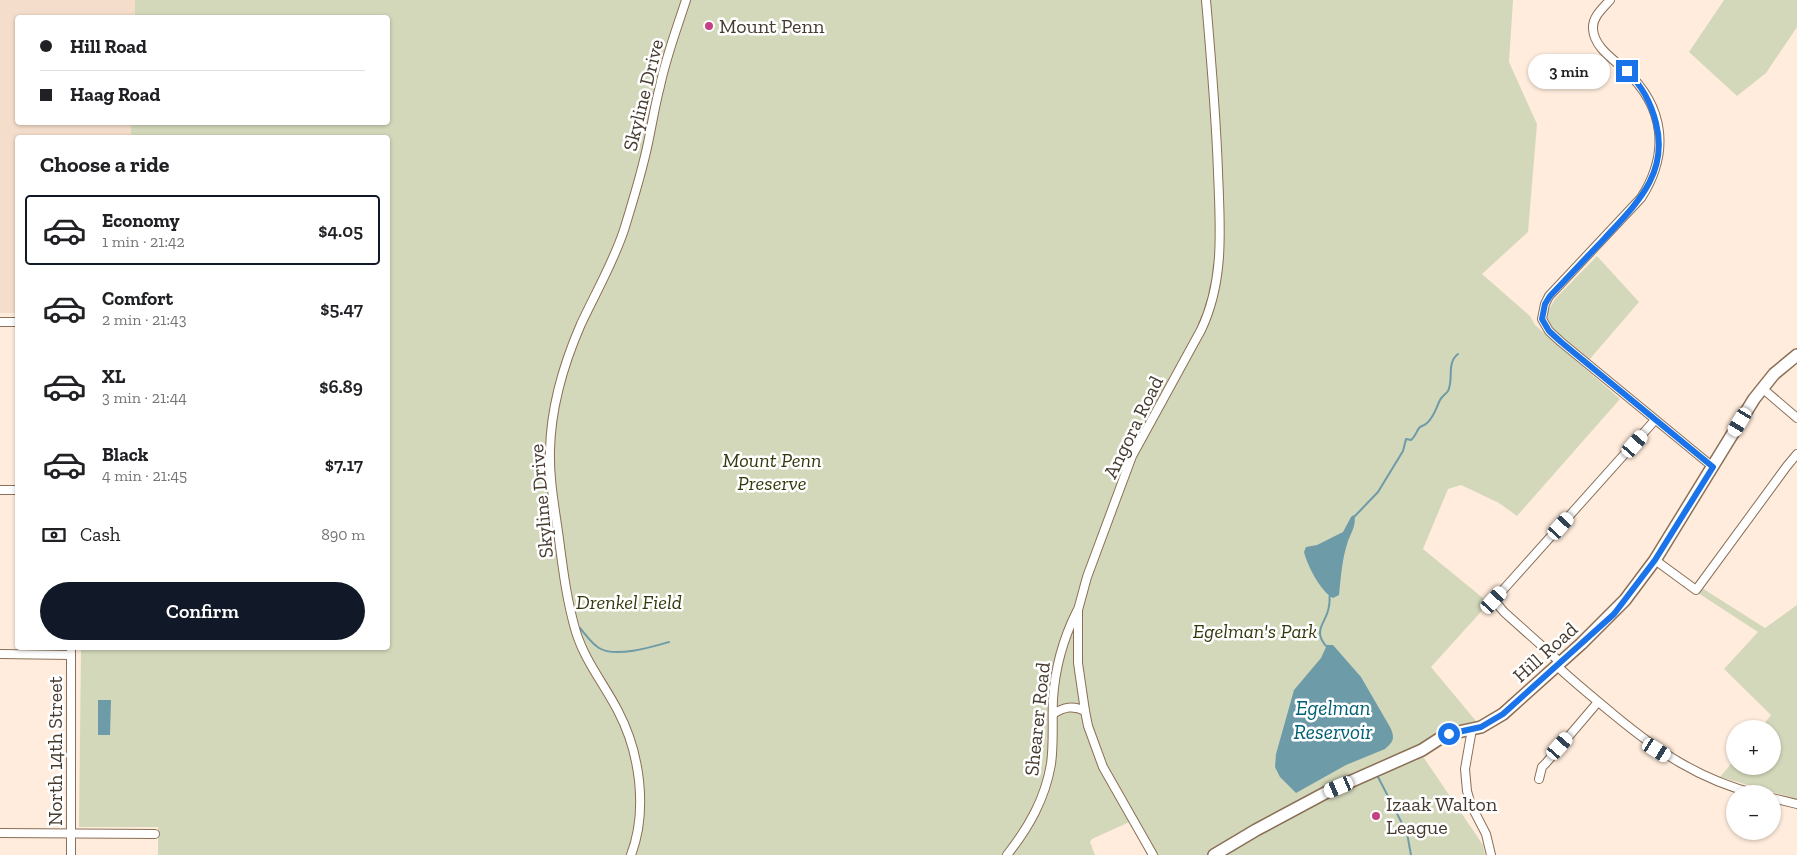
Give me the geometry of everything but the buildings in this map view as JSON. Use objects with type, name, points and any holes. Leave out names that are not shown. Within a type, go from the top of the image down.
[{"type":"street","name":"Skyline Drive","points":[[631,855],[638,834],[640,812],[636,766],[625,724],[588,661],[573,621],[552,491],[550,449],[553,412],[562,377],[575,339],[610,266],[624,230],[642,169],[660,86],[686,0]]},
{"type":"street","name":"Angora Road","points":[[1153,855],[1103,767],[1092,739],[1084,711],[1078,662],[1078,610],[1087,578],[1132,456],[1201,330],[1210,310],[1215,290],[1220,246],[1218,179],[1206,0]]},
{"type":"street","points":[[1610,0],[1594,20],[1594,36],[1602,49],[1636,80],[1648,97],[1660,138],[1658,160],[1650,182],[1641,198],[1550,296],[1545,304],[1542,319],[1549,331],[1561,342],[1713,467]]},
{"type":"street","points":[[0,322],[15,322]]},
{"type":"street","name":"Hill Road","points":[[1214,855],[1327,792],[1422,750],[1439,738],[1449,734],[1472,730],[1503,714],[1614,614],[1655,560],[1749,406],[1774,374],[1797,355]]},
{"type":"street","points":[[1762,388],[1797,418]]},
{"type":"street","points":[[1655,420],[1494,600],[1504,612],[1598,702],[1657,750],[1678,763],[1727,785]]},
{"type":"street","points":[[1655,560],[1696,590],[1786,466],[1797,454]]},
{"type":"street","points":[[0,490],[15,490]]},
{"type":"street","name":"Shearer Road","points":[[1007,855],[1034,817],[1043,794],[1053,749],[1056,678],[1062,647],[1078,610]]},
{"type":"street","points":[[0,654],[71,651]]},
{"type":"street","name":"North 14th Street","points":[[71,651],[71,855]]},
{"type":"street","points":[[1539,779],[1542,768],[1598,702]]},
{"type":"street","points":[[1053,714],[1072,707],[1084,711]]},
{"type":"street","points":[[1472,730],[1466,761],[1465,779],[1471,805],[1486,834],[1491,855]]},
{"type":"street","points":[[1781,800],[1797,804]]},
{"type":"street","points":[[0,833],[155,834]]},
{"type":"shaded area","points":[[0,0],[135,0],[135,15],[15,15],[15,125],[131,125],[131,135],[15,135],[15,313],[0,313]]},
{"type":"green space","name":"Mount Penn Preserve","points":[[135,0],[1513,0],[1509,62],[1537,124],[1528,232],[1482,274],[1530,316],[1535,325],[1620,399],[1517,516],[1499,503],[1461,485],[1448,489],[1423,549],[1489,603],[1431,667],[1476,721],[1452,727],[1436,735],[1422,755],[1483,845],[1485,855],[1158,855],[1136,819],[1092,839],[1090,842],[1095,855],[158,855],[158,827],[79,827],[81,650],[390,650],[390,135],[131,135],[131,125],[390,125],[390,15],[135,15]]},
{"type":"green space","points":[[1724,0],[1797,0],[1797,27],[1766,73],[1737,96],[1689,52]]},
{"type":"green space","points":[[1597,256],[1639,302],[1589,360],[1557,334],[1547,319],[1548,311],[1555,299]]},
{"type":"green space","points":[[1702,588],[1765,628],[1797,605],[1797,799],[1781,794],[1781,785],[1748,785],[1720,777],[1726,770],[1726,775],[1781,775],[1781,720],[1767,720],[1771,715],[1724,669],[1758,632],[1698,593]]},
{"type":"water","points":[[1354,515],[1354,525],[1343,561],[1339,595],[1333,598],[1328,595],[1315,578],[1304,552],[1306,547],[1317,545],[1343,532]]},
{"type":"water","name":"Egelman Reservoir","points":[[1327,645],[1333,645],[1361,677],[1390,727],[1393,739],[1385,749],[1346,765],[1296,793],[1280,777],[1275,767],[1276,754],[1294,690],[1321,658]]},
{"type":"water","points":[[98,700],[111,700],[110,735],[98,735]]},
{"type":"waterway","points":[[1354,517],[1378,492],[1403,451],[1406,439],[1411,440],[1420,427],[1431,418],[1450,387],[1452,362],[1458,354]]},
{"type":"waterway","points":[[1327,647],[1322,641],[1320,631],[1328,612],[1330,594]]},
{"type":"waterway","points":[[580,628],[594,644],[606,651],[634,651],[669,642]]},
{"type":"waterway","points":[[1377,775],[1407,833],[1411,855]]},
{"type":"place","name":"Mount Penn","points":[[709,26]]},
{"type":"place","name":"Izaak Walton League","points":[[1376,816]]},
{"type":"route","points":[[1449,734],[1472,730],[1492,722],[1614,614],[1655,560],[1713,467],[1561,342],[1549,331],[1542,319],[1545,304],[1550,296],[1641,198],[1656,170],[1660,152],[1660,141],[1654,114],[1643,88],[1627,71]]},
{"type":"park label","name":"Drenkel Field","points":[[629,602]]},
{"type":"park label","name":"Egelman's Park","points":[[1255,631]]}]
